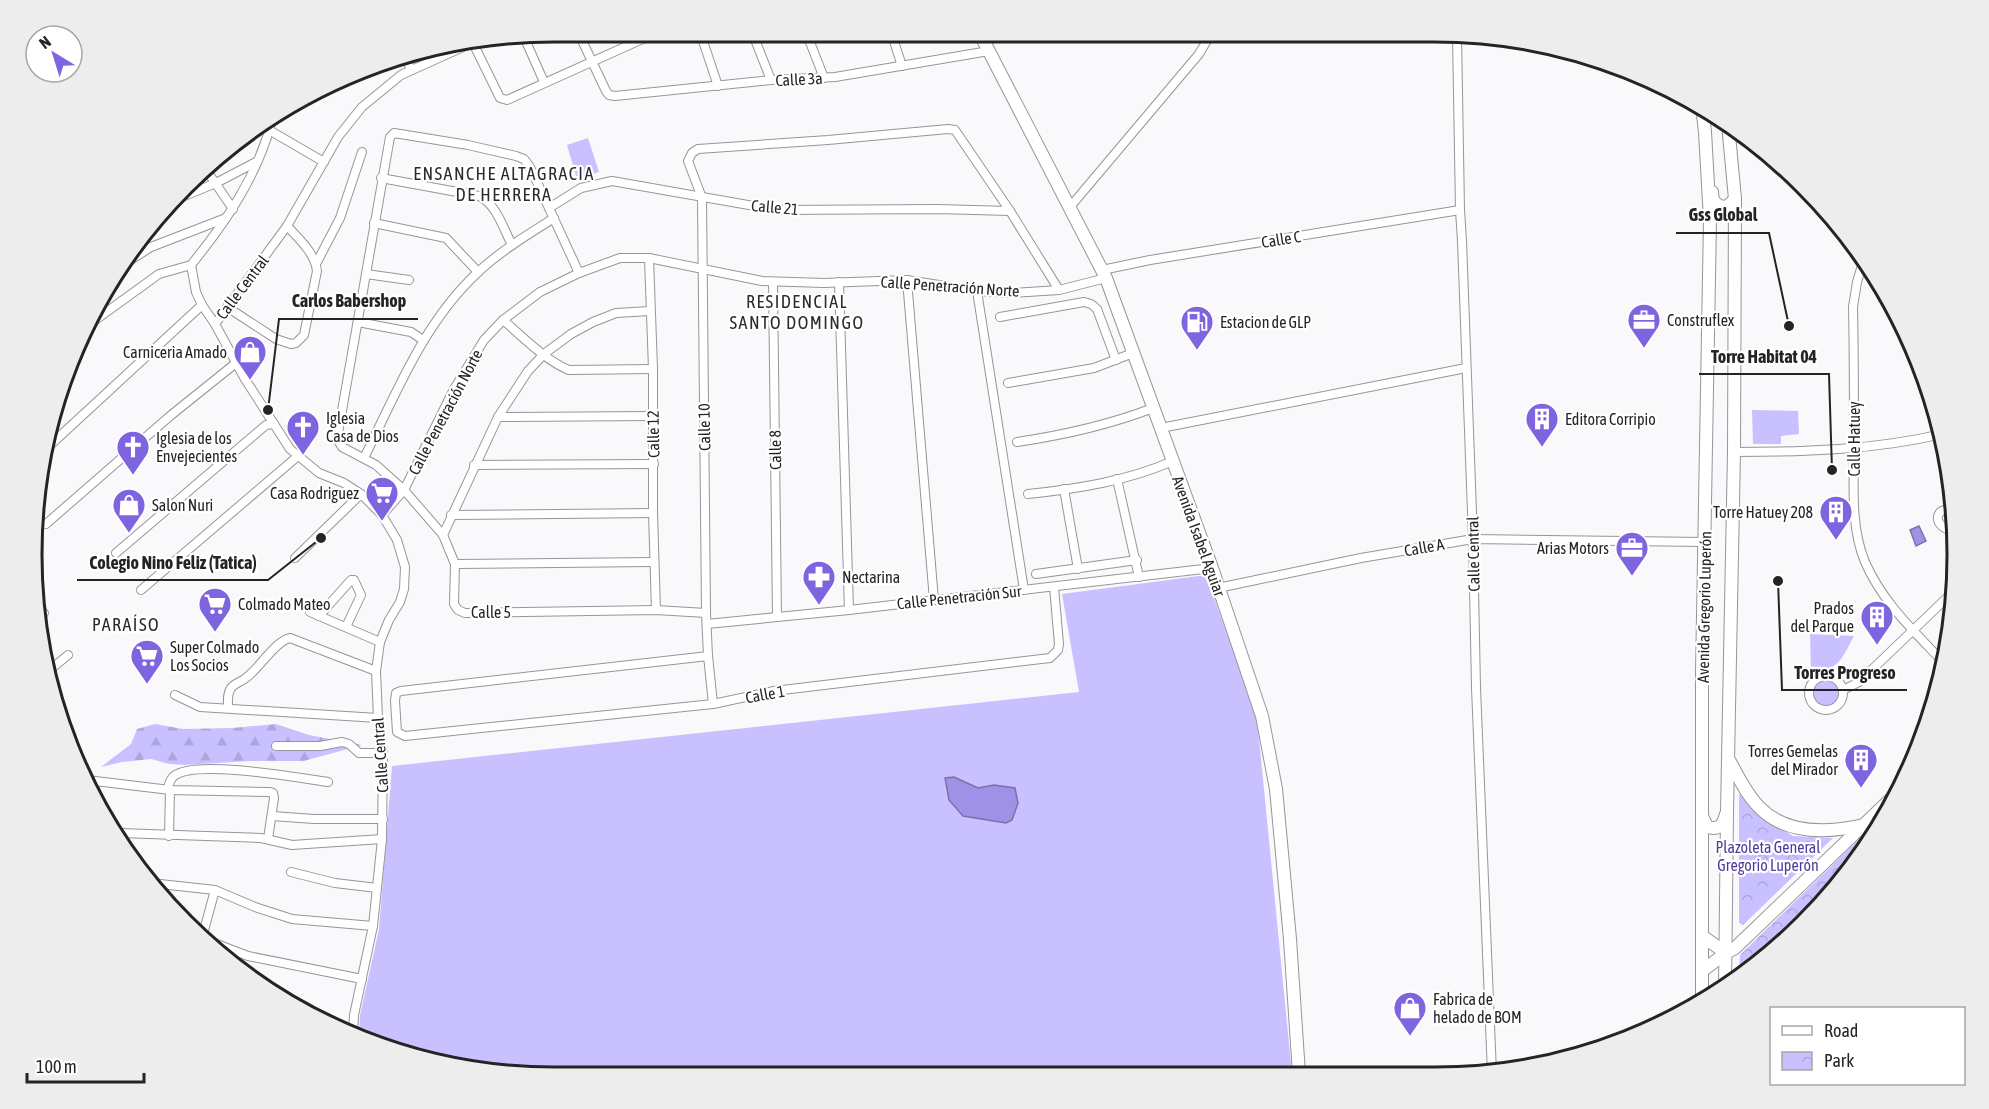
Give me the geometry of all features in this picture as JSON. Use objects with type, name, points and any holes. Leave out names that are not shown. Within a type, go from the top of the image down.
[{"type":"main road","name":"Avenida Isabel Aguiar","points":[[984,42],[1104,274],[1212,568],[1262,716],[1276,789],[1298,1067]]},
{"type":"main road","name":"Avenida Gregorio Luperón","points":[[1702,991],[1701,815],[1710,220],[1703,118]]},
{"type":"main road","name":"Avenida Gregorio Luperón","points":[[1725,976],[1735,249],[1735,199],[1729,135]]},
{"type":"main road","points":[[1706,156],[1712,166],[1715,204],[1726,207],[1735,199]]},
{"type":"main road","points":[[1710,220],[1720,212],[1727,212],[1730,218],[1730,239],[1735,249]]},
{"type":"main road","points":[[1729,760],[1745,789],[1760,808],[1784,824],[1827,831],[1864,825]]},
{"type":"main road","points":[[1701,815],[1707,827],[1715,829],[1724,822],[1726,812]]},
{"type":"main road","points":[[1702,971],[1735,948],[1877,812]]},
{"type":"main road","points":[[1702,936],[1726,953]]},
{"type":"street","points":[[583,42],[592,60]]},
{"type":"street","points":[[476,48],[500,98],[507,100],[634,42]]},
{"type":"street","points":[[703,42],[718,86]]},
{"type":"street","points":[[756,42],[771,80]]},
{"type":"street","points":[[810,42],[824,78]]},
{"type":"street","points":[[894,42],[902,66]]},
{"type":"street","points":[[1070,207],[1199,54],[1206,42]]},
{"type":"street","points":[[527,43],[544,82]]},
{"type":"street","name":"Calle Central","points":[[1457,43],[1460,210],[1473,539],[1476,688],[1492,1064]]},
{"type":"street","name":"Calle 3a","points":[[592,60],[609,95],[615,96],[771,80],[824,78],[988,51]]},
{"type":"street","name":"Calle Central","points":[[353,1026],[373,926],[382,839],[383,753],[375,689],[376,671],[380,642],[404,589],[405,567],[397,540],[382,515],[361,494],[344,483],[318,473],[290,449],[214,324],[287,226],[338,137],[362,107],[401,75],[446,54]]},
{"type":"street","points":[[408,63],[412,70]]},
{"type":"street","points":[[102,315],[159,274],[191,265],[228,218],[257,162],[270,130],[324,162]]},
{"type":"street","name":"Calle 10","points":[[713,704],[706,613],[702,198],[688,161],[692,153],[698,149],[955,130],[1010,211]]},
{"type":"street","points":[[423,340],[411,332],[358,322],[381,178],[390,137],[397,132],[468,145],[524,159],[530,167],[579,273]]},
{"type":"street","points":[[316,264],[340,218],[362,152]]},
{"type":"street","points":[[191,193],[257,162]]},
{"type":"street","points":[[210,175],[233,209]]},
{"type":"street","points":[[381,178],[478,196],[486,200],[492,206],[512,245]]},
{"type":"street","name":"Calle 21","points":[[549,208],[581,188],[612,181],[777,210],[1010,211]]},
{"type":"street","name":"Calle C","points":[[1104,274],[1162,258],[1460,210]]},
{"type":"street","points":[[1010,211],[1059,290]]},
{"type":"street","points":[[140,254],[151,247],[228,218]]},
{"type":"street","points":[[364,458],[423,340],[464,286],[477,272],[512,245],[554,218]]},
{"type":"street","points":[[374,223],[446,238],[477,272]]},
{"type":"street","points":[[227,307],[276,339],[291,344],[296,343],[304,335],[317,271],[316,264],[308,250],[287,226]]},
{"type":"street","name":"Calle Penetración Norte","points":[[382,515],[404,490],[454,389],[484,340],[503,320],[540,292],[579,273],[620,258],[649,258],[773,282],[907,280],[977,291],[1012,293],[1059,290],[1104,274]]},
{"type":"street","name":"Calle 12","points":[[649,258],[656,610]]},
{"type":"street","points":[[191,265],[196,292],[214,324]]},
{"type":"street","name":"Calle Hatuey","points":[[1861,270],[1853,307],[1854,498],[1861,551],[1879,589],[1893,609],[1937,655]]},
{"type":"street","points":[[366,274],[410,280]]},
{"type":"street","points":[[907,280],[934,600]]},
{"type":"street","name":"Calle 8","points":[[773,282],[777,617]]},
{"type":"street","points":[[838,282],[849,610]]},
{"type":"street","points":[[977,291],[1024,590]]},
{"type":"street","points":[[1000,316],[1084,302],[1091,304],[1098,309],[1116,360]]},
{"type":"street","points":[[55,439],[202,305]]},
{"type":"street","points":[[443,535],[498,417],[528,371],[544,354],[571,334],[593,322],[616,313],[650,311]]},
{"type":"street","points":[[503,320],[544,354],[568,370],[653,369]]},
{"type":"street","name":"Calle 5","points":[[358,322],[337,440],[339,444],[376,465],[404,490],[443,535],[455,564],[454,604],[458,610],[465,613],[656,610],[706,613]]},
{"type":"street","points":[[1008,383],[1075,373],[1133,353]]},
{"type":"street","points":[[46,524],[236,363]]},
{"type":"street","points":[[1161,428],[1466,368]]},
{"type":"street","points":[[1017,442],[1088,429],[1153,408]]},
{"type":"street","points":[[498,417],[652,416]]},
{"type":"street","points":[[116,552],[266,425],[274,424]]},
{"type":"street","points":[[1734,452],[1800,452],[1920,440],[1933,436]]},
{"type":"street","points":[[141,590],[298,456]]},
{"type":"street","points":[[1028,494],[1117,479],[1173,461]]},
{"type":"street","points":[[474,465],[654,464]]},
{"type":"street","points":[[1117,479],[1139,577]]},
{"type":"street","points":[[1064,489],[1078,569]]},
{"type":"street","points":[[295,558],[361,494]]},
{"type":"street","points":[[1945,509],[1940,513],[1938,520],[1941,526],[1946,529]]},
{"type":"street","points":[[451,515],[653,513]]},
{"type":"street","name":"Calle A","points":[[1218,588],[1361,558],[1473,539],[1705,542]]},
{"type":"street","points":[[1036,574],[1137,560]]},
{"type":"street","points":[[455,564],[654,562]]},
{"type":"street","name":"Calle Penetración Sur","points":[[707,624],[1212,568]]},
{"type":"street","points":[[319,616],[351,580],[354,580],[361,595],[346,627]]},
{"type":"street","name":"Calle 1","points":[[708,656],[406,690],[396,693],[397,732],[405,736],[713,704],[774,691],[1050,658],[1058,651],[1059,644],[1054,587]]},
{"type":"street","points":[[1843,690],[1859,682],[1945,600]]},
{"type":"street","points":[[310,612],[380,642]]},
{"type":"street","points":[[228,707],[230,690],[256,670],[283,639],[290,638],[376,671]]},
{"type":"street","points":[[55,666],[68,655]]},
{"type":"street","points":[[1822,676],[1838,680],[1843,690],[1838,706],[1827,710],[1816,707],[1809,693],[1812,682],[1822,676]]},
{"type":"street","points":[[175,695],[200,707],[378,718]]},
{"type":"street","points":[[276,746],[320,746],[342,742],[349,744],[359,753],[383,753]]},
{"type":"street","points":[[169,836],[169,789],[171,778],[180,773],[220,769],[244,770],[328,782]]},
{"type":"street","points":[[95,781],[169,789],[270,792],[274,798],[268,839]]},
{"type":"street","points":[[272,816],[314,819],[383,819]]},
{"type":"street","points":[[125,833],[268,839],[292,845],[382,839]]},
{"type":"street","points":[[291,872],[335,883],[377,888]]},
{"type":"street","points":[[163,884],[215,890],[255,907],[292,919],[373,926]]},
{"type":"street","points":[[204,928],[215,890]]},
{"type":"street","points":[[227,948],[248,956],[362,978]]},
{"type":"green space","points":[[588,138],[599,172],[577,179],[567,145]]},
{"type":"green space","points":[[1752,410],[1798,411],[1799,434],[1781,436],[1781,444],[1753,444]]},
{"type":"green space","points":[[1206,575],[1257,718],[1291,1067],[521,1066],[488,1063],[422,1050],[359,1029],[360,1015],[379,929],[392,766],[1079,692],[1062,594]]},
{"type":"green space","points":[[1810,634],[1854,636],[1843,657],[1834,666],[1811,672]]},
{"type":"green space","points":[[1826,679],[1836,683],[1840,693],[1836,703],[1826,707],[1816,703],[1812,693],[1816,683]]},
{"type":"green space","points":[[155,724],[183,729],[276,724],[309,735],[362,745],[304,761],[249,761],[185,765],[151,759],[101,767],[131,744],[137,729]]},
{"type":"green space","name":"Plazoleta General Gregorio Luperón","points":[[1739,794],[1767,821],[1793,836],[1833,838],[1743,925],[1739,923]]},
{"type":"green space","points":[[1864,835],[1820,892],[1797,917],[1740,966],[1740,955]]},
{"type":"shaded area","points":[[1919,526],[1926,541],[1916,546],[1910,530]]},
{"type":"shaded area","points":[[954,777],[978,788],[994,785],[1015,788],[1018,803],[1012,820],[1006,823],[963,816],[949,800],[945,778]]},
{"type":"place","name":"Gss Global","points":[[1789,326]]},
{"type":"place","name":"Construflex","points":[[1644,349]]},
{"type":"place","name":"Estacion de GLP","points":[[1197,351]]},
{"type":"place","name":"Carniceria Amado","points":[[250,381]]},
{"type":"place","name":"Carlos Babershop","points":[[268,410]]},
{"type":"place","name":"Editora Corripio","points":[[1542,448]]},
{"type":"place","name":"Iglesia Casa de Dios","points":[[303,456]]},
{"type":"place","name":"Torre Habitat 04","points":[[1832,470]]},
{"type":"place","name":"Iglesia de los Envejecientes","points":[[133,476]]},
{"type":"place","name":"Casa Rodriguez","points":[[382,522]]},
{"type":"place","name":"Salon Nuri","points":[[129,534]]},
{"type":"place","name":"Colegio Nino Feliz (Tatica)","points":[[321,538]]},
{"type":"place","name":"Torre Hatuey 208","points":[[1836,541]]},
{"type":"place","name":"Arias Motors","points":[[1632,577]]},
{"type":"place","name":"Torres Progreso","points":[[1778,581]]},
{"type":"place","name":"Nectarina","points":[[819,606]]},
{"type":"place","name":"Colmado Mateo","points":[[215,633]]},
{"type":"place","name":"Prados del Parque","points":[[1877,646]]},
{"type":"place","name":"Super Colmado Los Socios","points":[[147,685]]},
{"type":"place","name":"Torres Gemelas del Mirador","points":[[1861,789]]},
{"type":"place","name":"Fabrica de helado de BOM","points":[[1410,1037]]},
{"type":"district","name":"ENSANCHE ALTAGRACIA DE HERRERA","points":[[504,184]]},
{"type":"district","name":"RESIDENCIAL SANTO DOMINGO","points":[[797,312]]},
{"type":"district","name":"PARAÍSO","points":[[126,625]]}]
